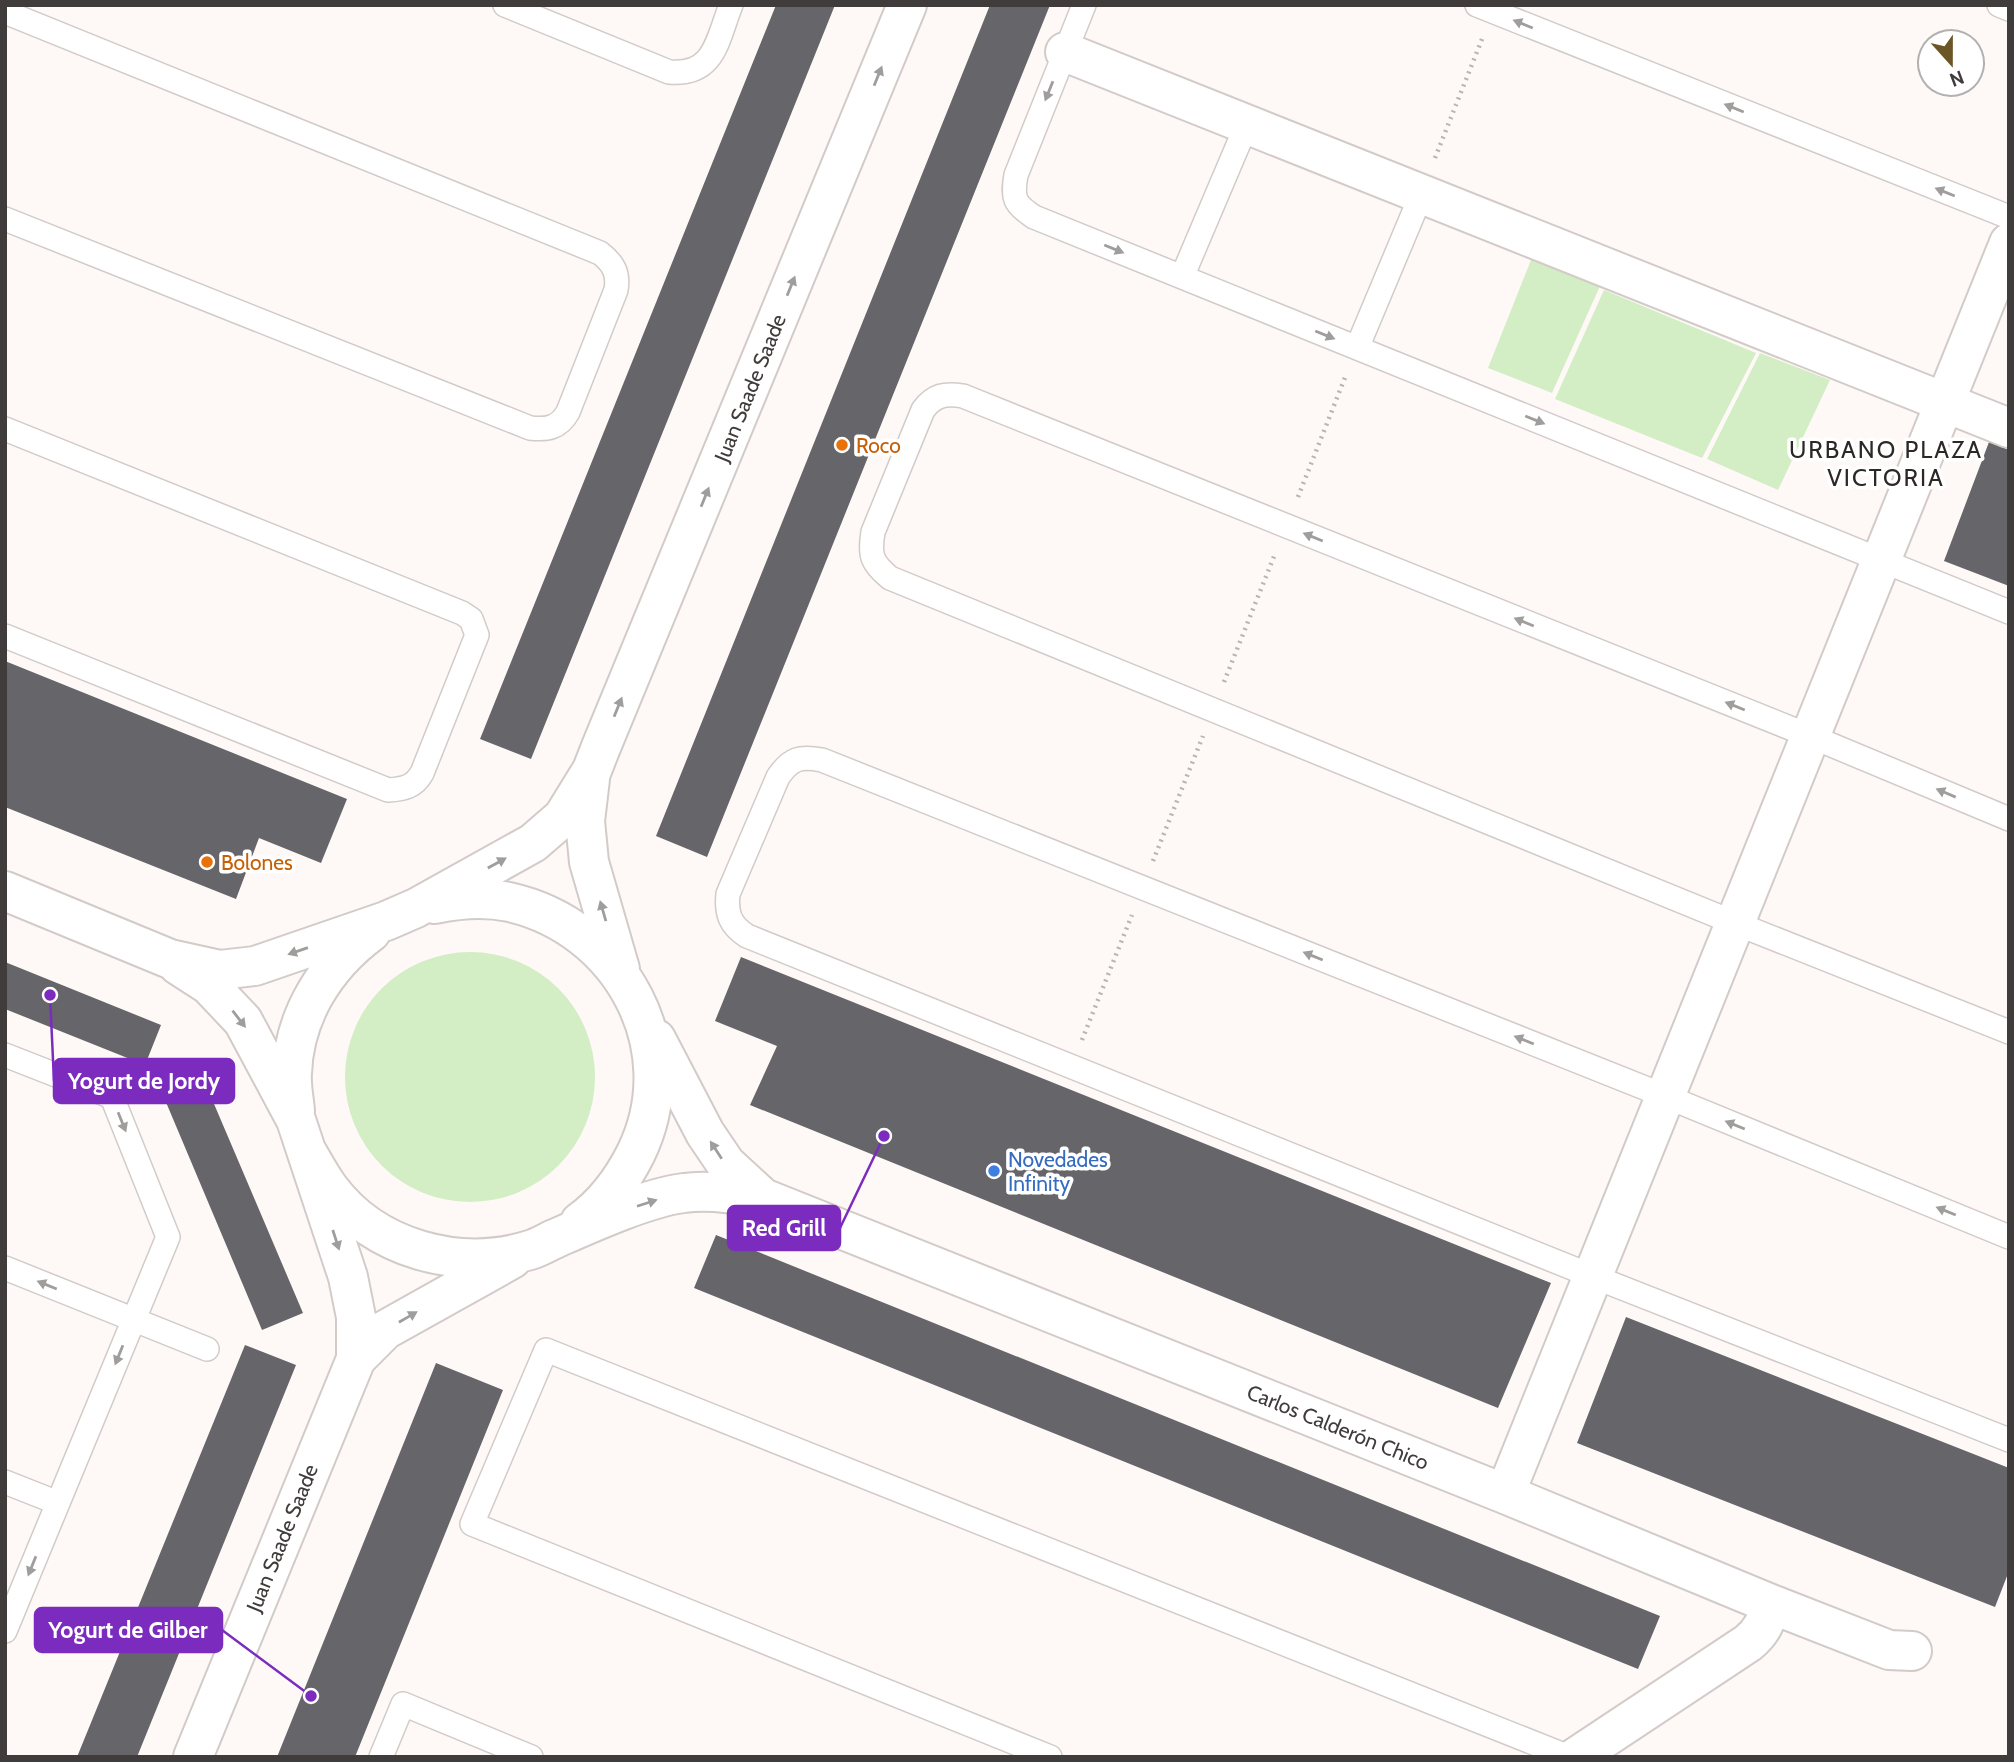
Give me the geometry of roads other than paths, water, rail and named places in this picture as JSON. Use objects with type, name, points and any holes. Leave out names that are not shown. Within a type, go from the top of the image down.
[{"type":"street","name":"Juan Saade Saade","points":[[592,770],[907,5]]},
{"type":"street","points":[[1065,52],[2009,428]]},
{"type":"street","points":[[1505,1493],[2009,243]]},
{"type":"street","points":[[355,1359],[356,1317],[348,1277],[302,1136],[292,1074],[299,1028],[318,985],[348,949],[401,914],[533,843],[563,817],[592,770]]},
{"type":"street","points":[[355,1359],[385,1330],[545,1243],[597,1210],[625,1176],[644,1135],[653,1092],[651,1048],[589,862],[585,821],[592,770]]},
{"type":"street","points":[[5,891],[170,959],[220,970],[255,966],[401,914],[462,899],[508,902],[553,917],[592,942],[631,991],[705,1133],[726,1164],[764,1198]]},
{"type":"street","points":[[170,959],[209,985],[243,1021],[330,1189],[361,1221],[399,1244],[441,1256],[486,1258],[545,1243],[648,1202],[683,1193],[714,1192],[764,1198]]},
{"type":"street","name":"Carlos Calderón Chico","points":[[764,1198],[1505,1493],[1771,1604],[1889,1650],[1912,1651]]},
{"type":"street","name":"Juan Saade Saade","points":[[193,1757],[355,1359]]},
{"type":"street","points":[[1576,1757],[1748,1643],[1765,1625],[1771,1604]]},
{"type":"lane","points":[[516,7],[669,72],[682,73],[704,65],[711,55],[731,5]]},
{"type":"lane","points":[[1084,5],[1016,175],[1013,193],[1020,208],[1034,217],[2009,612]]},
{"type":"lane","points":[[1999,5],[2009,9]]},
{"type":"lane","points":[[1485,8],[2009,218]]},
{"type":"lane","points":[[5,12],[600,253],[616,270],[618,282],[568,412],[563,421],[543,430],[517,423],[5,219]]},
{"type":"lane","points":[[1182,277],[1247,124]]},
{"type":"lane","points":[[1357,348],[1422,193]]},
{"type":"lane","points":[[2009,819],[1810,736],[963,396],[946,393],[930,399],[923,410],[873,532],[870,548],[875,566],[890,578],[2009,1032]]},
{"type":"lane","points":[[5,429],[462,613],[471,619],[477,635],[422,773],[417,781],[408,787],[388,790],[5,636]]},
{"type":"lane","points":[[2009,1237],[1665,1096],[822,760],[806,757],[788,763],[778,777],[728,894],[727,911],[734,927],[747,936],[1592,1276],[2009,1440]]},
{"type":"lane","points":[[5,1055],[112,1097],[168,1237],[5,1631]]},
{"type":"lane","points":[[5,1268],[207,1349]]},
{"type":"lane","points":[[1050,1757],[472,1524],[546,1350],[1569,1757]]},
{"type":"lane","points":[[5,1482],[58,1503]]},
{"type":"lane","points":[[381,1757],[403,1704],[531,1757]]},
{"type":"place","name":"Roco","points":[[842,445]]},
{"type":"place","name":"Bolones","points":[[207,862]]},
{"type":"place","name":"Yogurt de Jordy","points":[[50,995]]},
{"type":"place","name":"Red Grill","points":[[884,1136]]},
{"type":"place","name":"Novedades Infinity","points":[[994,1171]]},
{"type":"place","name":"Yogurt de Gilber","points":[[311,1696]]},
{"type":"district","name":"URBANO PLAZA VICTORIA","points":[[1886,463]]}]
